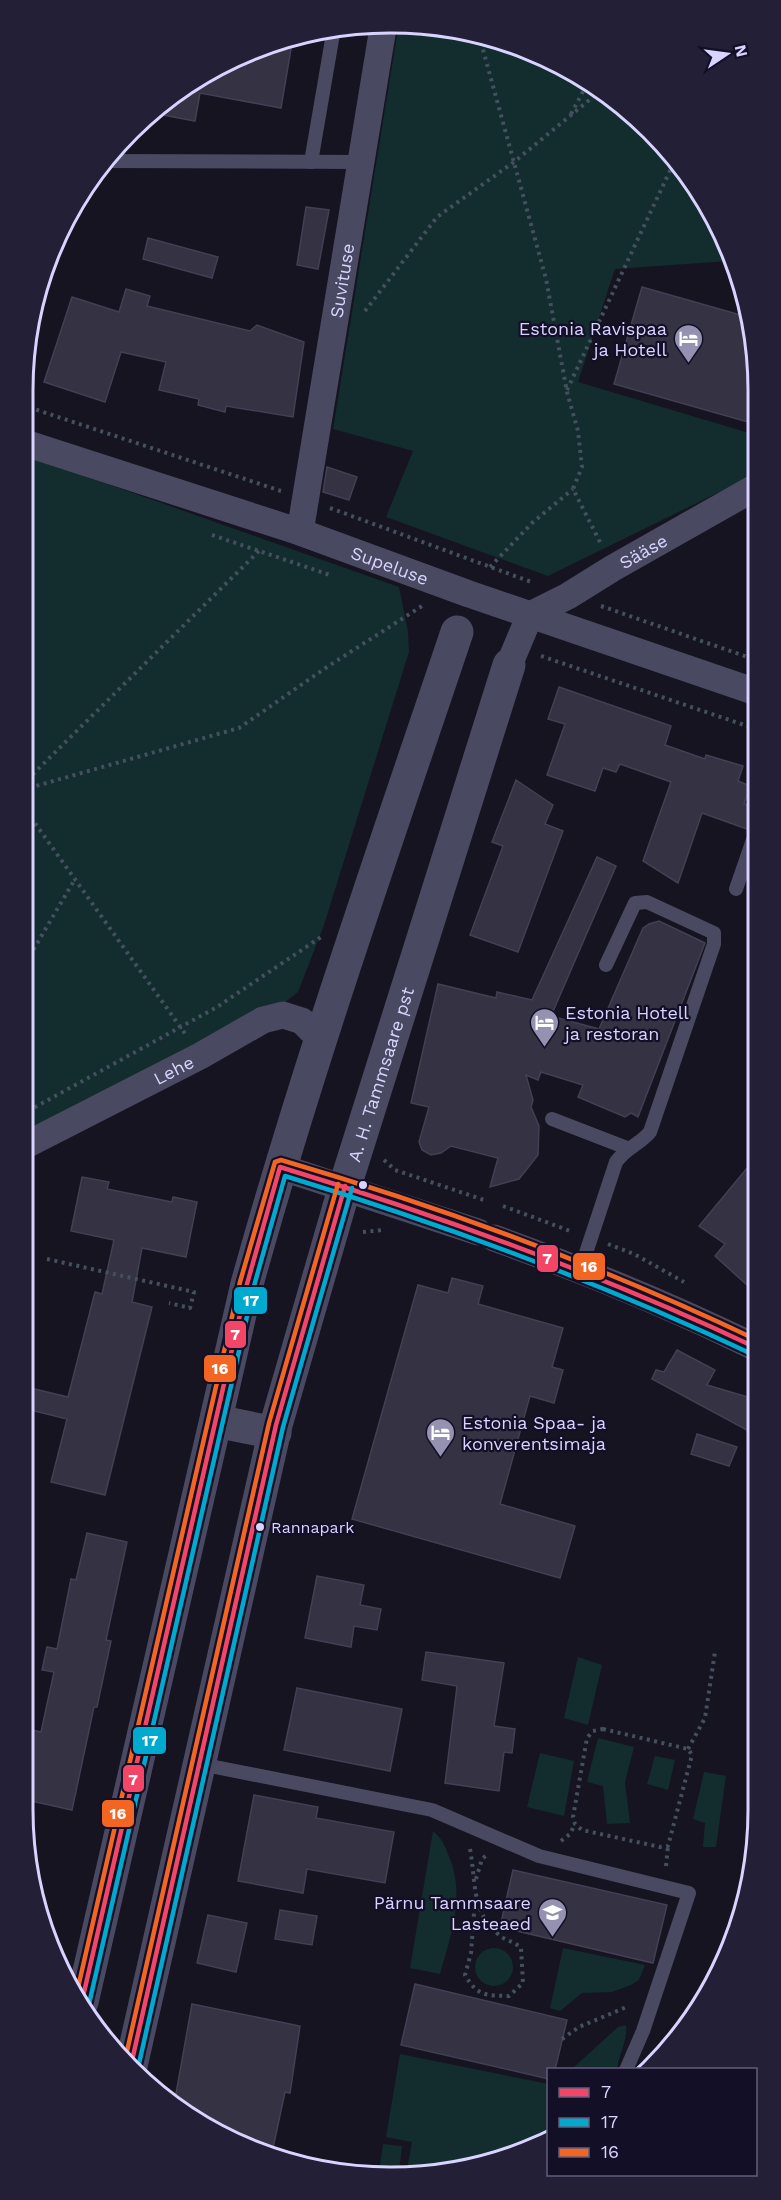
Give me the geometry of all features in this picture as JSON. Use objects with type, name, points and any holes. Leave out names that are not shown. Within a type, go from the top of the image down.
[{"type":"street","name":"Suvituse","points":[[300,532],[382,33]]},
{"type":"street","name":"Supeluse","points":[[33,446],[300,532],[469,594],[748,689]]},
{"type":"street","name":"Sääse","points":[[531,615],[748,491]]},
{"type":"street","points":[[84,1993],[247,1284],[320,1039],[469,594]]},
{"type":"street","name":"A. H. Tammsaare pst","points":[[133,2057],[274,1433],[345,1186],[509,665],[531,615]]},
{"type":"street","name":"Lehe","points":[[33,1141],[200,1056],[263,1020],[283,1016],[302,1021],[320,1039]]},
{"type":"street","points":[[280,1167],[345,1186],[581,1268],[681,1311],[748,1343]]},
{"type":"street","points":[[216,1421],[274,1433]]},
{"type":"lane","points":[[311,162],[332,38]]},
{"type":"lane","points":[[117,161],[361,162]]},
{"type":"lane","points":[[735,889],[748,853]]},
{"type":"lane","points":[[581,1268],[616,1162],[627,1148],[642,1141],[650,1132],[714,944],[714,933],[647,902],[635,903],[606,965]]},
{"type":"lane","points":[[552,1119],[627,1148]]},
{"type":"lane","points":[[200,1764],[432,1810],[539,1856],[689,1893],[655,1995],[627,2068]]},
{"type":"path","points":[[482,45],[546,279],[567,392],[578,431],[582,467],[573,489],[532,523],[490,567]]},
{"type":"path","points":[[570,116],[584,90]]},
{"type":"path","points":[[358,319],[437,217],[514,162],[594,96]]},
{"type":"path","points":[[567,392],[670,169]]},
{"type":"path","points":[[573,489],[613,567]]},
{"type":"path","points":[[202,531],[336,576]]},
{"type":"path","points":[[33,773],[259,550],[300,532]]},
{"type":"path","points":[[412,602],[432,609]]},
{"type":"path","points":[[33,787],[239,728],[327,667],[423,606]]},
{"type":"path","points":[[604,607],[748,657]]},
{"type":"path","points":[[563,663],[748,726]]},
{"type":"path","points":[[33,820],[200,1056]]},
{"type":"path","points":[[33,950],[75,879]]},
{"type":"path","points":[[33,1108],[179,1025],[217,1007],[321,938],[327,930]]},
{"type":"path","points":[[503,1206],[634,1254],[691,1286]]},
{"type":"path","points":[[360,1234],[367,1231],[388,1230]]},
{"type":"path","points":[[47,1258],[194,1292],[190,1308],[169,1303]]},
{"type":"path","points":[[688,1749],[705,1718],[715,1652]]},
{"type":"path","points":[[603,1729],[688,1749],[692,1755],[691,1765],[668,1846],[660,1847],[582,1830],[575,1824],[573,1816],[587,1738],[593,1731],[603,1729]]},
{"type":"path","points":[[475,1900],[487,1924],[500,1937],[514,1940],[521,1948],[523,1983],[509,1996],[486,1995],[473,1989],[465,1975],[471,1953],[476,1879]]},
{"type":"path","points":[[562,2039],[579,2027],[655,1995]]},
{"type":"green space","points":[[397,33],[437,36],[483,45],[549,70],[589,93],[626,122],[659,155],[688,192],[711,232],[724,261],[615,269],[578,382],[748,433],[748,478],[548,576],[386,517],[413,451],[333,429]]},
{"type":"green space","points":[[33,458],[399,587],[408,632],[409,652],[324,925],[298,992],[284,1003],[33,1131]]},
{"type":"green space","points":[[578,1657],[602,1665],[588,1725],[564,1718]]},
{"type":"green space","points":[[598,1738],[634,1747],[625,1782],[630,1823],[607,1824],[603,1786],[587,1782]]},
{"type":"green space","points":[[540,1753],[574,1761],[564,1816],[527,1807]]},
{"type":"green space","points":[[655,1756],[675,1760],[668,1790],[647,1784]]},
{"type":"green space","points":[[704,1772],[726,1776],[716,1847],[703,1847],[705,1823],[693,1819]]},
{"type":"green space","points":[[433,1831],[447,1851],[456,1888],[455,1916],[440,1974],[410,1968]]},
{"type":"green space","points":[[494,1948],[508,1953],[513,1967],[508,1981],[494,1986],[480,1981],[475,1967],[480,1953]]},
{"type":"green space","points":[[563,1948],[645,1965],[639,1980],[631,1985],[612,1992],[582,1993],[560,2011],[550,2008]]},
{"type":"green space","points":[[626,2025],[626,2036],[617,2068],[573,2068],[618,2027]]},
{"type":"green space","points":[[400,2054],[547,2084],[547,2131],[505,2148],[460,2160],[408,2166],[412,2142],[386,2137]]},
{"type":"green space","points":[[383,2144],[402,2146],[400,2167],[380,2167]]},
{"type":"building","points":[[291,47],[281,108],[200,93],[195,121],[163,115],[192,93],[232,70]]},
{"type":"building","points":[[306,207],[329,210],[318,269],[297,265]]},
{"type":"building","points":[[148,238],[218,257],[212,278],[143,259]]},
{"type":"building","name":"Estonia Ravispaa ja Hotell","points":[[642,287],[740,315],[747,367],[748,422],[614,384]]},
{"type":"building","points":[[126,289],[150,296],[147,306],[250,331],[257,325],[304,342],[293,417],[226,406],[225,412],[198,405],[199,399],[159,390],[166,362],[121,352],[105,402],[44,382],[72,297],[119,312]]},
{"type":"building","points":[[327,467],[357,477],[349,500],[323,492]]},
{"type":"building","points":[[559,687],[671,726],[665,745],[705,759],[706,755],[743,766],[738,781],[748,785],[744,804],[748,805],[747,829],[702,813],[678,883],[643,861],[671,782],[620,764],[616,772],[603,768],[595,791],[547,775],[565,724],[548,719]]},
{"type":"building","points":[[516,780],[553,805],[545,824],[563,831],[518,952],[470,935],[503,846],[492,842]]},
{"type":"building","name":"Estonia Hotell ja restoran","points":[[597,857],[616,866],[551,1016],[599,1029],[643,928],[649,924],[659,921],[705,943],[638,1117],[631,1113],[625,1117],[578,1097],[583,1085],[541,1072],[538,1080],[526,1075],[533,1100],[531,1107],[539,1126],[538,1155],[519,1179],[490,1187],[498,1158],[451,1146],[441,1153],[431,1155],[422,1150],[419,1142],[429,1107],[411,1103],[438,984],[496,998],[497,992],[532,1000]]},
{"type":"building","points":[[748,1167],[748,1286],[715,1256],[725,1244],[699,1226]]},
{"type":"building","points":[[82,1177],[109,1182],[107,1189],[172,1202],[173,1197],[197,1202],[186,1257],[142,1248],[132,1302],[152,1307],[105,1495],[51,1482],[67,1419],[33,1411],[33,1389],[68,1397],[95,1292],[102,1294],[114,1240],[71,1231]]},
{"type":"building","name":"Estonia Spaa- ja konverentsimaja","points":[[452,1278],[483,1286],[478,1304],[563,1328],[552,1367],[563,1370],[554,1403],[530,1396],[500,1504],[575,1526],[560,1578],[352,1519],[418,1285],[448,1293]]},
{"type":"building","points":[[677,1350],[715,1370],[707,1385],[748,1397],[748,1431],[652,1379],[656,1370],[664,1372]]},
{"type":"building","points":[[697,1434],[737,1447],[729,1466],[691,1454]]},
{"type":"building","points":[[87,1533],[127,1542],[106,1640],[111,1641],[72,1810],[33,1801],[33,1730],[41,1732],[54,1672],[42,1670],[47,1647],[57,1649],[71,1579],[76,1580]]},
{"type":"building","points":[[317,1576],[364,1585],[360,1605],[381,1609],[377,1630],[354,1626],[351,1647],[305,1638]]},
{"type":"building","points":[[426,1652],[504,1663],[494,1726],[515,1729],[512,1753],[504,1752],[499,1791],[445,1783],[457,1686],[422,1680]]},
{"type":"building","points":[[297,1688],[402,1709],[390,1771],[284,1750]]},
{"type":"building","points":[[254,1795],[318,1807],[316,1818],[394,1832],[385,1883],[307,1869],[303,1893],[238,1881]]},
{"type":"building","points":[[513,1870],[667,1905],[653,1963],[500,1927]]},
{"type":"building","points":[[280,1910],[317,1916],[312,1945],[275,1939]]},
{"type":"building","points":[[208,1915],[247,1923],[236,1972],[197,1963]]},
{"type":"building","points":[[415,1984],[567,2020],[555,2068],[547,2068],[547,2079],[401,2045]]},
{"type":"building","points":[[192,2004],[300,2026],[290,2093],[285,2092],[273,2147],[232,2130],[176,2095]]},
{"type":"transit line","name":"16","points":[[79,1984],[240,1282],[275,1162],[281,1160],[403,1198],[523,1241],[641,1288],[748,1336]]},
{"type":"transit line","name":"7","points":[[84,1993],[247,1284],[280,1167],[402,1206],[522,1249],[641,1296],[748,1344]]},
{"type":"transit line","name":"17","points":[[89,2002],[254,1286],[285,1176],[464,1235],[523,1257],[639,1304],[748,1352]]},
{"type":"transit line","name":"16","points":[[127,2050],[269,1423],[338,1184]]},
{"type":"transit line","name":"7","points":[[133,2057],[276,1425],[345,1186]]},
{"type":"transit line","name":"17","points":[[139,2063],[283,1427],[352,1188]]},
{"type":"place","name":"Estonia Ravispaa ja Hotell","points":[[688,364]]},
{"type":"place","name":"Estonia Hotell ja restoran","points":[[544,1048]]},
{"type":"place","name":"Estonia Spaa- ja konverentsimaja","points":[[441,1458]]},
{"type":"place","name":"Rannapark","points":[[260,1527]]},
{"type":"place","name":"Pärnu Tammsaare Lasteaed","points":[[552,1938]]}]
